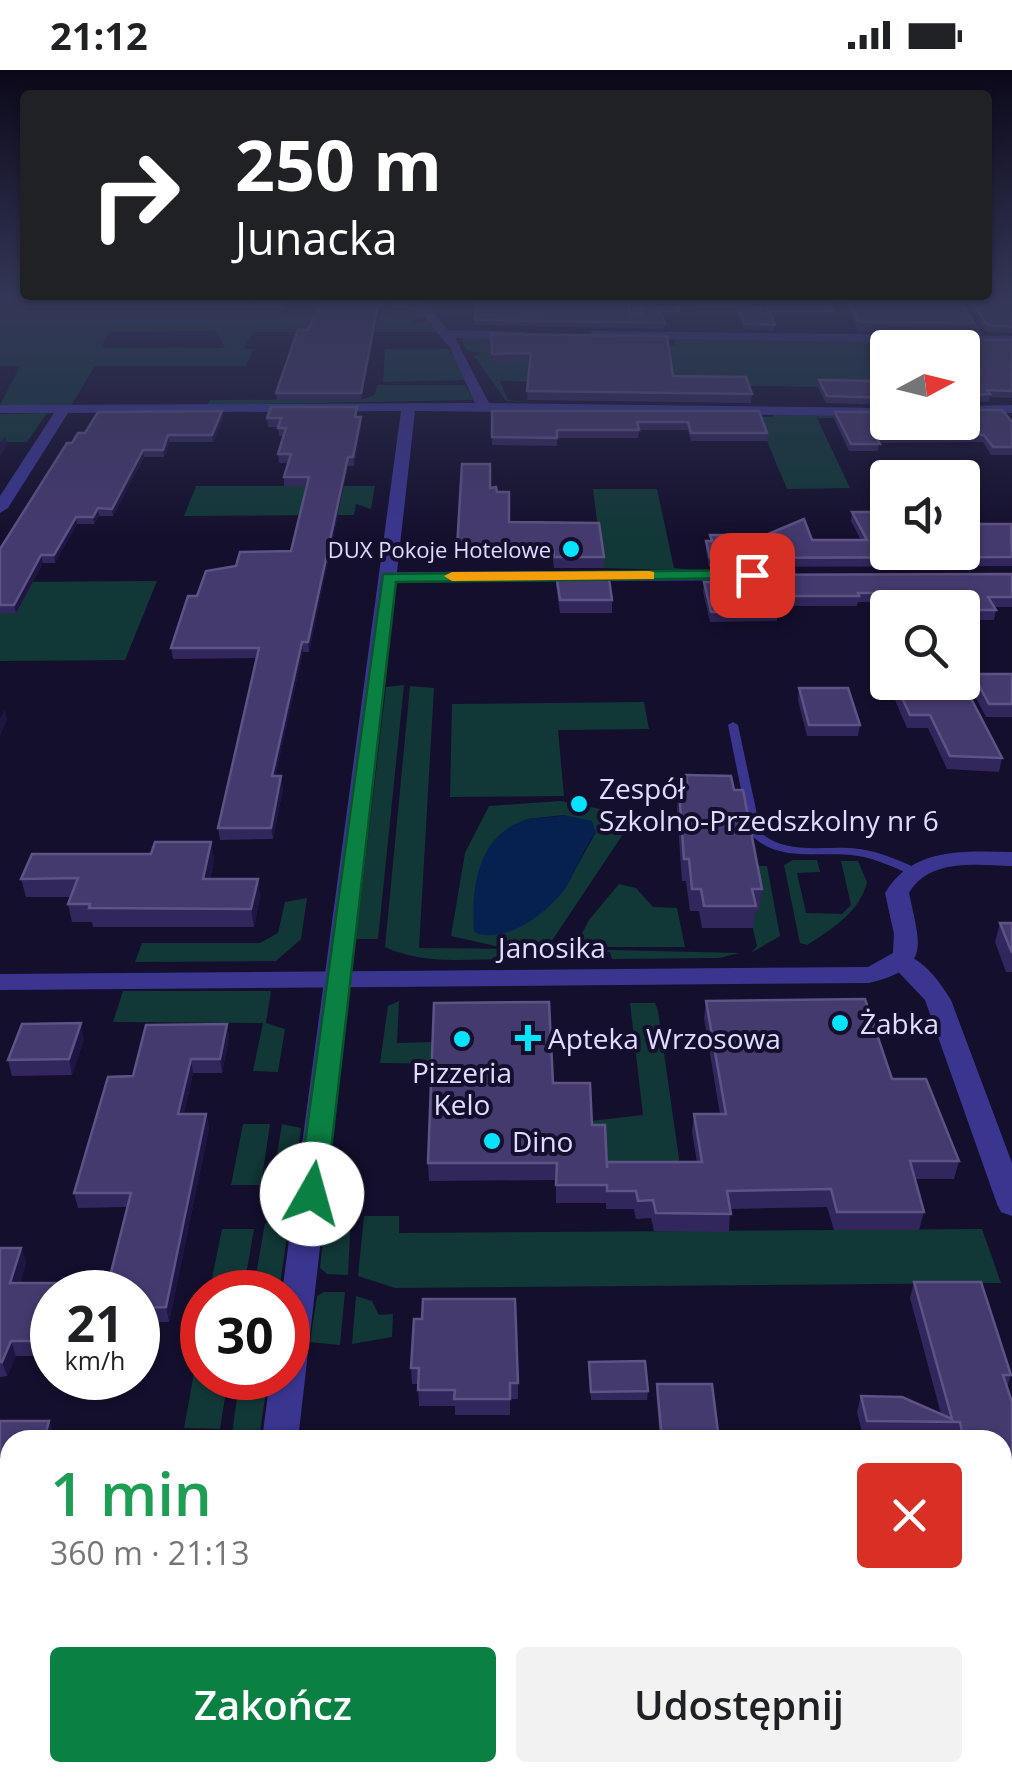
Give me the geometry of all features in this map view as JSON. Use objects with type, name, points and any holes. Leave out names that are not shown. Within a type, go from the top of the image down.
[{"type":"street","points":[[469,379],[484,407]]},
{"type":"street","points":[[281,1430],[409,407]]},
{"type":"street","points":[[0,409],[484,407],[870,412]]},
{"type":"street","points":[[0,508],[64,409]]},
{"type":"street","points":[[980,410],[1012,411]]},
{"type":"street","points":[[389,577],[817,575]]},
{"type":"street","points":[[1012,859],[946,860],[916,872],[899,887],[898,894],[908,936],[902,962],[928,984],[938,1000],[1012,1204]]},
{"type":"street","name":"Janosika","points":[[0,982],[851,976],[885,972],[902,962]]},
{"type":"lane","points":[[733,725],[756,834],[764,844],[780,849],[861,852],[916,872]]},
{"type":"green space","points":[[13,379],[87,379],[71,406],[0,405]]},
{"type":"green space","points":[[383,379],[466,380],[383,382]]},
{"type":"green space","points":[[490,379],[870,379],[870,388],[500,381],[508,400],[541,403],[506,401]]},
{"type":"green space","points":[[377,385],[465,385],[474,400],[207,405],[210,400],[364,399],[375,395]]},
{"type":"green space","points":[[47,413],[27,442],[0,442],[0,414]]},
{"type":"green space","points":[[773,413],[840,414],[841,418],[817,418],[850,488],[787,489],[757,417],[773,417]]},
{"type":"green space","points":[[196,486],[375,486],[371,509],[356,504],[354,515],[184,516]]},
{"type":"green space","points":[[593,489],[657,489],[674,568],[701,571],[603,568]]},
{"type":"green space","points":[[157,581],[125,660],[0,661],[0,582]]},
{"type":"green space","points":[[404,685],[378,939],[356,939],[386,687]]},
{"type":"green space","points":[[410,686],[434,688],[419,948],[558,949],[559,959],[529,959],[528,953],[509,953],[508,959],[429,959],[385,947]]},
{"type":"green space","points":[[644,702],[649,729],[558,730],[564,796],[450,797],[452,704]]},
{"type":"green space","points":[[561,801],[635,816],[547,948],[500,947],[451,936],[465,853],[489,806]],"holes":[[[564,815],[596,832],[564,890],[527,819]]]},
{"type":"green space","points":[[793,860],[817,860],[820,872],[797,873],[806,913],[842,914],[851,905],[841,861],[858,861],[867,882],[852,911],[807,945],[800,943],[784,865]]},
{"type":"green space","points":[[750,866],[767,866],[780,936],[751,953],[757,946],[749,911]]},
{"type":"green space","points":[[619,884],[636,888],[653,907],[677,908],[685,947],[575,947],[589,920]]},
{"type":"green space","points":[[307,898],[301,939],[276,961],[135,962],[142,943],[260,943],[278,933],[285,902]]},
{"type":"green space","points":[[568,949],[740,953],[719,958],[612,959],[610,952],[572,959]]},
{"type":"green space","points":[[123,991],[271,991],[266,1023],[285,1029],[278,1072],[253,1071],[263,1023],[113,1022]]},
{"type":"green space","points":[[399,1001],[397,1043],[434,1042],[459,1064],[380,1063],[388,1006]]},
{"type":"green space","points":[[630,1003],[655,1003],[658,1011],[682,1180],[556,1180],[590,1121],[643,1115]]},
{"type":"green space","points":[[243,1124],[270,1124],[261,1185],[231,1185]]},
{"type":"green space","points":[[282,1124],[301,1128],[295,1181],[272,1185]]},
{"type":"green space","points":[[351,1215],[348,1275],[327,1274],[320,1268],[325,1221],[330,1216]]},
{"type":"green space","points":[[364,1216],[399,1216],[399,1233],[982,1229],[1001,1283],[395,1288],[358,1276]]},
{"type":"green space","points":[[265,1223],[281,1223],[288,1229],[282,1270],[257,1270]]},
{"type":"green space","points":[[222,1229],[254,1229],[247,1270],[214,1270]]},
{"type":"green space","points":[[345,1292],[340,1345],[310,1342],[317,1296]]},
{"type":"green space","points":[[356,1296],[372,1301],[379,1315],[393,1314],[392,1337],[352,1344]]},
{"type":"green space","points":[[189,1400],[225,1400],[220,1429],[184,1428]]},
{"type":"green space","points":[[237,1400],[265,1400],[260,1430],[232,1430]]},
{"type":"water","points":[[564,815],[592,821],[596,832],[566,887],[538,916],[512,931],[486,935],[474,932],[476,882],[496,838],[525,820]]},
{"type":"building","points":[[281,379],[364,379],[361,393],[276,393]]},
{"type":"building","points":[[528,379],[747,379],[752,394],[527,391]]},
{"type":"building","points":[[980,379],[1012,379],[1012,391],[987,390],[990,394],[980,395]]},
{"type":"building","points":[[819,380],[870,381],[870,397],[827,396]]},
{"type":"building","points":[[271,407],[357,407],[355,417],[361,417],[353,457],[348,457],[308,642],[302,642],[272,776],[281,776],[271,828],[218,828],[259,648],[171,648],[188,596],[197,596],[206,571],[236,566],[240,552],[291,551],[309,477],[284,477],[291,454],[278,454],[286,428],[278,428],[281,418],[267,418]]},
{"type":"building","points":[[980,410],[1002,410],[1012,422],[1012,447],[993,447],[980,435]]},
{"type":"building","points":[[222,411],[212,435],[168,435],[163,450],[143,450],[112,509],[98,508],[93,517],[76,517],[54,555],[41,555],[14,605],[0,605],[0,549],[67,443],[72,443],[78,433],[85,433],[98,412]]},
{"type":"building","points":[[492,411],[759,411],[767,433],[691,433],[688,422],[637,422],[639,430],[557,430],[557,438],[492,437]]},
{"type":"building","points":[[835,412],[870,412],[870,440],[880,444],[851,444]]},
{"type":"building","points":[[462,464],[490,464],[490,488],[509,492],[509,522],[599,523],[604,557],[554,557],[553,548],[457,548]]},
{"type":"building","points":[[852,512],[870,512],[870,557],[710,558],[706,541],[712,541],[710,535],[766,535],[804,519],[812,540],[867,540]]},
{"type":"building","points":[[980,524],[1011,524],[1012,557],[980,557]]},
{"type":"building","points":[[608,572],[612,600],[560,600],[556,573]]},
{"type":"building","points":[[1012,574],[1012,597],[988,597],[996,610],[980,610],[980,590],[870,590],[858,593],[859,596],[773,596],[778,611],[711,612],[704,582],[715,582],[713,575]]},
{"type":"building","points":[[980,674],[1012,674],[1012,704],[989,704],[980,687]]},
{"type":"building","points":[[799,688],[848,688],[860,725],[809,725]]},
{"type":"building","points":[[903,700],[972,700],[1002,758],[950,756],[930,715],[910,715]]},
{"type":"building","points":[[686,775],[731,776],[734,790],[743,790],[762,889],[752,889],[756,906],[704,906],[701,889],[692,889],[689,859],[684,859],[679,789],[688,789]]},
{"type":"building","points":[[155,842],[211,842],[203,879],[258,879],[251,909],[89,908],[90,904],[68,904],[78,878],[21,879],[32,854],[151,854]]},
{"type":"building","points":[[1000,923],[1012,923],[1012,953]]},
{"type":"building","points":[[865,999],[892,1079],[926,1079],[959,1161],[910,1161],[924,1212],[837,1212],[831,1189],[727,1191],[731,1214],[656,1213],[653,1200],[638,1201],[636,1191],[607,1191],[607,1185],[556,1185],[557,1163],[428,1163],[434,1003],[549,1002],[553,1083],[590,1083],[592,1125],[605,1125],[607,1168],[607,1162],[702,1162],[694,1114],[726,1114],[706,1001]]},
{"type":"building","points":[[81,1023],[69,1059],[8,1060],[22,1024]]},
{"type":"building","points":[[227,1024],[220,1059],[191,1059],[178,1114],[206,1114],[166,1307],[160,1307],[160,1270],[112,1270],[131,1193],[74,1193],[108,1077],[133,1076],[146,1025]]},
{"type":"building","points":[[0,1248],[21,1248],[10,1283],[30,1283],[30,1341],[11,1341],[0,1362]]},
{"type":"building","points":[[914,1282],[981,1282],[1011,1375],[1003,1375],[1012,1402],[1012,1430],[962,1430],[960,1422],[867,1421],[861,1396],[902,1397],[952,1419]]},
{"type":"building","points":[[423,1299],[515,1299],[518,1383],[510,1383],[510,1399],[454,1399],[455,1390],[418,1390],[419,1368],[411,1368],[414,1319],[422,1319]]},
{"type":"building","points":[[645,1361],[648,1391],[591,1392],[589,1362]]},
{"type":"building","points":[[657,1384],[712,1384],[718,1430],[661,1430]]},
{"type":"building","points":[[0,1421],[49,1421],[47,1430],[0,1430]]},
{"type":"slow traffic","points":[[452,576],[649,576]]},
{"type":"place","name":"DUX Pokoje Hotelowe","points":[[571,549]]},
{"type":"place","name":"Zespół Szkolno-Przedszkolny nr 6","points":[[579,804]]},
{"type":"place","name":"Żabka","points":[[840,1023]]},
{"type":"place","name":"Apteka Wrzosowa","points":[[528,1038]]},
{"type":"place","name":"Pizzeria Kelo","points":[[462,1039]]},
{"type":"place","name":"Dino","points":[[492,1141]]},
{"type":"route","points":[[312,1194],[389,577],[752,575]]}]
